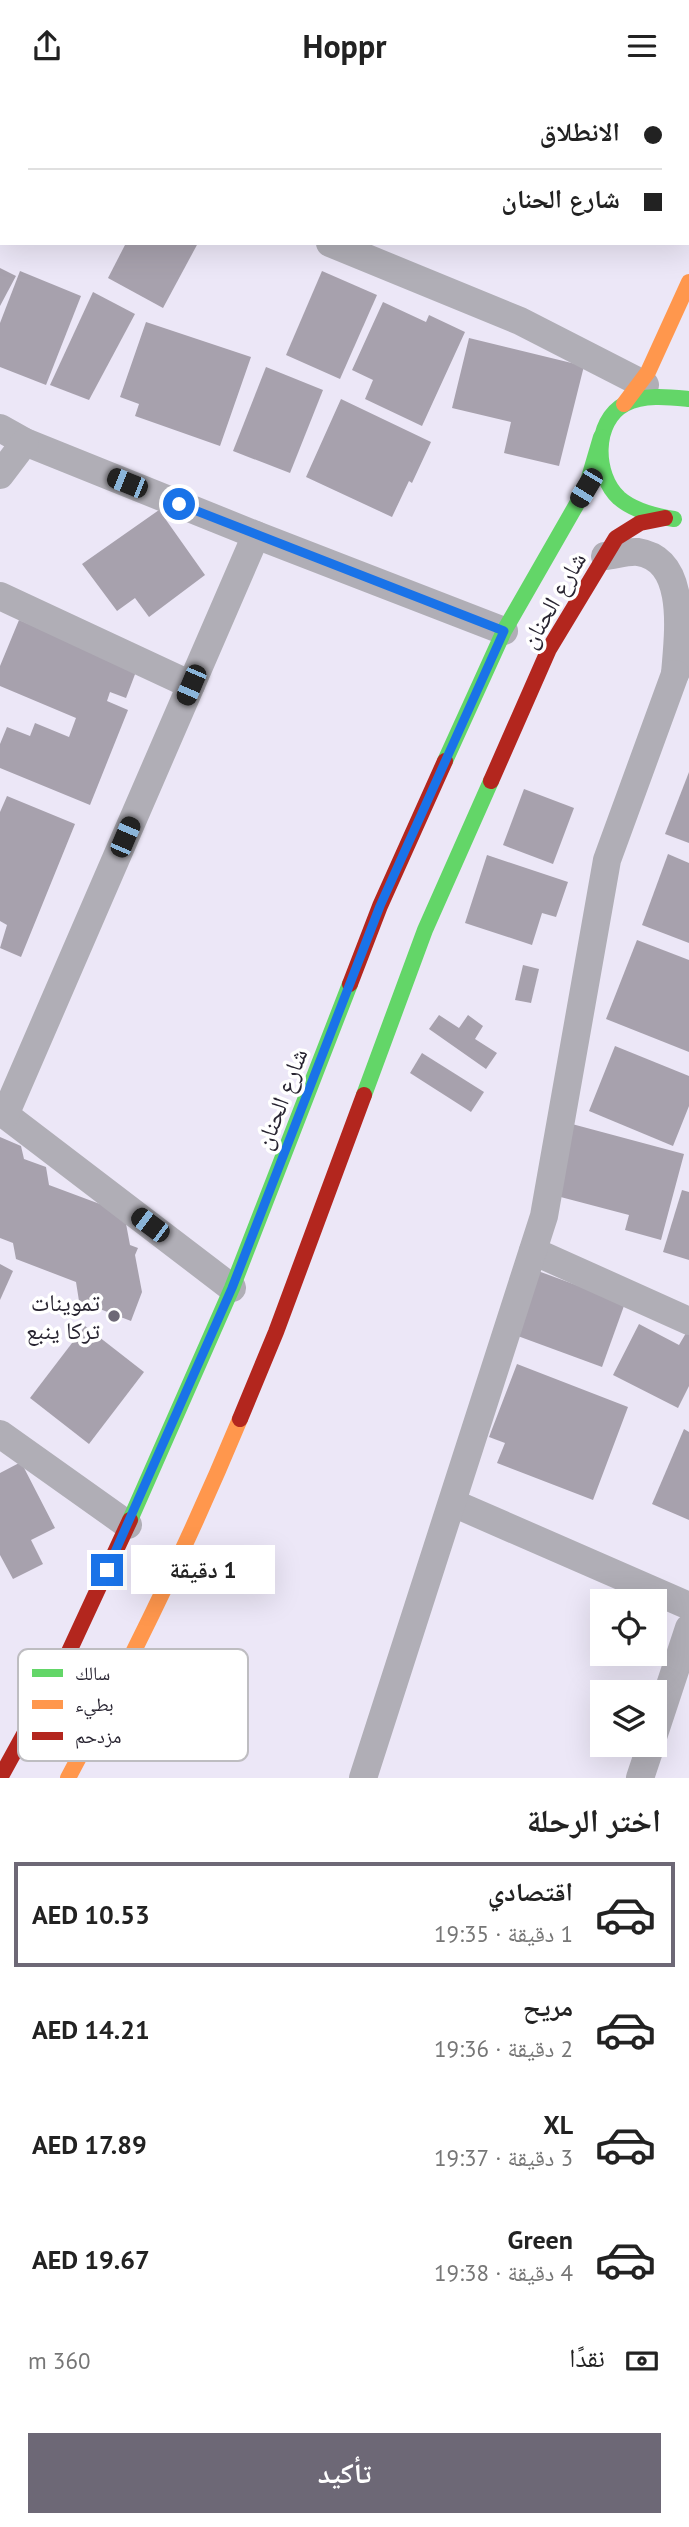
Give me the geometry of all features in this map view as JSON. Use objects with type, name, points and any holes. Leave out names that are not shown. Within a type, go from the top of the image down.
[{"type":"main road","points":[[689,282],[664,342],[637,391],[645,397],[689,399]]},
{"type":"main road","name":"شارع الحنان","points":[[70,1649],[232,1288],[380,906],[504,631],[586,488],[609,419],[637,391]]},
{"type":"main road","points":[[601,437],[601,459],[612,490],[633,507],[665,518],[689,521]]},
{"type":"main road","name":"شارع الحنان","points":[[136,1649],[205,1503],[276,1332],[425,930],[549,649],[616,538],[640,523],[665,518]]},
{"type":"main road","name":"شارع الحنان","points":[[1,1778],[18,1747]]},
{"type":"main road","name":"شارع الحنان","points":[[68,1778],[77,1761]]},
{"type":"street","points":[[341,245],[378,252],[520,321],[637,391]]},
{"type":"street","points":[[0,428],[25,442],[504,631]]},
{"type":"street","points":[[0,475],[25,442]]},
{"type":"street","points":[[232,1288],[3,1113],[256,535]]},
{"type":"street","points":[[605,556],[637,552],[655,558],[674,578],[680,600],[675,674]]},
{"type":"street","points":[[0,596],[191,685]]},
{"type":"street","points":[[363,1778],[544,1216],[607,860],[689,642]]},
{"type":"street","points":[[533,1251],[689,1321]]},
{"type":"street","points":[[0,1434],[128,1525]]},
{"type":"street","points":[[453,1503],[689,1606]]},
{"type":"street","points":[[667,1694],[689,1627]]},
{"type":"street","points":[[640,1778],[647,1757]]},
{"type":"building","points":[[125,245],[197,245],[163,308],[108,278]]},
{"type":"building","points":[[0,268],[16,276],[0,306]]},
{"type":"building","points":[[20,271],[81,296],[46,385],[0,367],[0,323]]},
{"type":"building","points":[[322,271],[377,295],[340,379],[286,355]]},
{"type":"building","points":[[93,292],[135,314],[89,400],[50,385]]},
{"type":"building","points":[[383,302],[426,322],[429,315],[465,332],[422,426],[365,399],[373,380],[352,370]]},
{"type":"building","points":[[146,322],[251,357],[220,446],[135,416],[139,404],[120,397]]},
{"type":"building","points":[[469,338],[584,366],[559,466],[504,453],[511,422],[452,408]]},
{"type":"building","points":[[266,367],[323,390],[290,473],[233,451]]},
{"type":"building","points":[[341,399],[431,442],[392,517],[306,477]]},
{"type":"building","points":[[159,510],[205,575],[149,617],[135,598],[117,611],[82,564]]},
{"type":"building","points":[[19,620],[137,669],[126,698],[110,692],[107,701],[128,710],[90,805],[0,768],[0,744],[7,727],[30,736],[35,723],[69,737],[76,718],[0,686],[0,666]]},
{"type":"building","points":[[689,772],[689,843],[665,834]]},
{"type":"building","points":[[524,789],[574,808],[553,864],[503,845]]},
{"type":"building","points":[[7,796],[75,824],[21,957],[0,948],[7,925],[0,921],[0,812]]},
{"type":"building","points":[[668,854],[689,863],[689,943],[642,925]]},
{"type":"building","points":[[487,855],[568,882],[556,917],[542,913],[532,945],[465,923]]},
{"type":"building","points":[[637,940],[689,960],[689,1052],[606,1019]]},
{"type":"building","points":[[523,965],[539,969],[531,1003],[515,1000]]},
{"type":"building","points":[[439,1015],[459,1028],[468,1015],[483,1026],[475,1039],[497,1053],[486,1069],[429,1029]]},
{"type":"building","points":[[615,1046],[689,1076],[689,1106],[673,1146],[589,1111]]},
{"type":"building","points":[[422,1053],[484,1092],[471,1112],[410,1073]]},
{"type":"building","points":[[572,1124],[684,1154],[661,1240],[625,1230],[629,1215],[553,1195]]},
{"type":"building","points":[[0,1137],[21,1146],[24,1159],[46,1167],[49,1185],[124,1213],[130,1245],[138,1248],[135,1255],[142,1292],[131,1321],[79,1301],[76,1282],[16,1259],[13,1243],[0,1238]]},
{"type":"building","points":[[682,1190],[689,1192],[689,1260],[663,1252]]},
{"type":"building","points":[[0,1264],[13,1271],[0,1300]]},
{"type":"building","points":[[538,1271],[625,1303],[602,1367],[515,1335]]},
{"type":"building","points":[[639,1324],[679,1345],[686,1333],[689,1334],[689,1386],[678,1408],[613,1375]]},
{"type":"building","points":[[85,1326],[144,1372],[89,1444],[30,1398]]},
{"type":"building","points":[[517,1364],[628,1407],[593,1500],[497,1463],[505,1443],[489,1437]]},
{"type":"building","points":[[684,1429],[689,1432],[689,1520],[652,1504]]},
{"type":"building","points":[[21,1462],[55,1528],[31,1540],[43,1564],[13,1579],[0,1555],[0,1473]]},
{"type":"traffic: fast","points":[[674,519],[645,512],[619,498],[611,488],[601,463],[602,435],[615,412],[632,401],[648,397],[689,399]]},
{"type":"traffic: fast","points":[[445,761],[504,631],[586,488],[601,437]]},
{"type":"traffic: fast","points":[[364,1095],[425,930],[491,781]]},
{"type":"traffic: fast","points":[[130,1520],[232,1288],[350,984]]},
{"type":"traffic: slow","points":[[624,404],[648,372],[689,282]]},
{"type":"traffic: slow","points":[[134,1649],[240,1419]]},
{"type":"traffic: slow","points":[[68,1778],[77,1761]]},
{"type":"traffic: jam","points":[[491,781],[549,649],[616,538],[640,523],[665,518]]},
{"type":"traffic: jam","points":[[350,984],[380,906],[445,761]]},
{"type":"traffic: jam","points":[[240,1419],[276,1332],[364,1095]]},
{"type":"traffic: jam","points":[[70,1649],[130,1520]]},
{"type":"traffic: jam","points":[[0,1778],[18,1745]]},
{"type":"place","name":"تموينات تركا ينبع","points":[[114,1316]]},
{"type":"route","points":[[107,1570],[232,1288],[380,906],[504,631],[179,504]]}]
